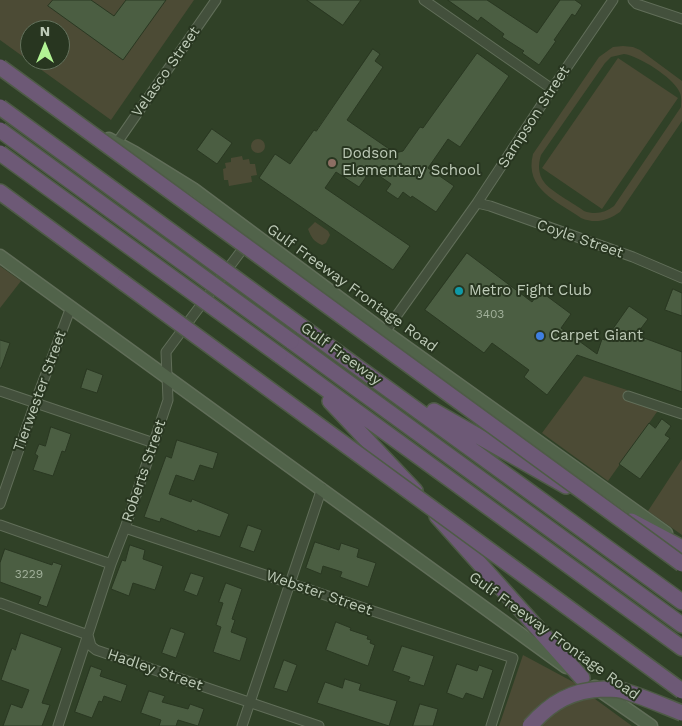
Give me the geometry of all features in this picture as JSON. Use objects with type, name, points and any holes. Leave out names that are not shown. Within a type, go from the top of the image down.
[{"type":"highway","points":[[0,67],[682,564]]},
{"type":"highway","name":"Gulf Freeway","points":[[0,107],[682,602]]},
{"type":"highway","name":"Gulf Freeway","points":[[0,130],[682,625]]},
{"type":"highway","points":[[0,153],[682,648]]},
{"type":"highway","points":[[0,192],[682,691]]},
{"type":"highway","points":[[0,200],[124,283]]},
{"type":"highway","points":[[301,371],[389,462],[582,678]]},
{"type":"highway","points":[[368,374],[522,461],[682,547]]},
{"type":"highway","points":[[530,726],[550,706],[578,692],[590,690],[626,691],[682,713]]},
{"type":"main road","name":"Gulf Freeway Frontage Road","points":[[0,63],[116,144],[135,153],[193,189],[385,332],[682,547]]},
{"type":"main road","name":"Gulf Freeway Frontage Road","points":[[0,256],[582,678],[652,726]]},
{"type":"street","name":"Velasco Street","points":[[116,144],[216,0]]},
{"type":"street","points":[[424,0],[552,89]]},
{"type":"street","name":"Sampson Street","points":[[385,332],[477,203],[613,0]]},
{"type":"street","points":[[633,0],[637,4],[682,19]]},
{"type":"street","name":"Coyle Street","points":[[477,203],[633,257],[682,278]]},
{"type":"street","name":"Roberts Street","points":[[58,726],[111,564],[168,400],[166,352],[253,235]]},
{"type":"street","name":"Tierwester Street","points":[[0,504],[71,307]]},
{"type":"street","points":[[0,391],[154,443]]},
{"type":"street","points":[[628,396],[682,414]]},
{"type":"street","points":[[242,726],[322,488]]},
{"type":"street","points":[[0,525],[111,564]]},
{"type":"street","name":"Webster Street","points":[[125,528],[513,658],[492,726]]},
{"type":"street","points":[[0,604],[88,635]]},
{"type":"street","name":"Hadley Street","points":[[88,635],[91,646],[96,650],[319,726]]},
{"type":"shaded area","points":[[0,0],[194,0],[111,120],[42,70],[70,70],[70,20],[20,20],[20,54],[0,40]]},
{"type":"shaded area","points":[[613,47],[633,47],[640,50],[682,81],[682,121],[620,212],[610,218],[591,221],[581,218],[545,193],[533,176],[531,166],[533,154],[599,57]],"holes":[[[624,54],[654,68],[670,80],[680,93],[681,107],[614,206],[600,213],[584,211],[547,186],[540,172],[540,158],[605,63],[611,57]]]},
{"type":"shaded area","points":[[618,58],[678,98],[602,209],[542,168]]},
{"type":"shaded area","points":[[255,139],[261,139],[265,146],[261,153],[255,153],[251,149],[251,143]]},
{"type":"shaded area","points":[[242,156],[243,160],[249,159],[250,164],[255,164],[257,175],[251,176],[252,182],[229,186],[228,180],[224,180],[223,169],[226,168],[225,163],[231,162],[231,158]]},
{"type":"shaded area","points":[[315,222],[328,231],[330,235],[326,243],[322,245],[313,239],[308,229]]},
{"type":"shaded area","points":[[0,266],[21,281],[0,308]]},
{"type":"shaded area","points":[[584,376],[627,390],[625,398],[659,409],[608,481],[542,433]]},
{"type":"shaded area","points":[[682,459],[682,535],[648,511]]},
{"type":"shaded area","points":[[523,655],[577,684],[545,700],[532,712],[522,726],[499,726]]},
{"type":"shaded area","points":[[591,696],[632,726],[539,726],[562,706]]},
{"type":"building","points":[[53,0],[91,0],[114,16],[126,0],[166,0],[123,60],[48,6]]},
{"type":"building","points":[[307,0],[361,0],[343,25]]},
{"type":"building","points":[[448,0],[487,0],[537,33],[560,0],[575,0],[582,5],[575,16],[572,14],[539,65],[522,53],[524,51],[502,37],[504,34],[481,17],[478,21]]},
{"type":"building","points":[[373,49],[380,54],[375,61],[383,67],[347,120],[395,153],[403,151],[420,127],[423,128],[477,53],[509,76],[460,147],[448,139],[428,168],[454,186],[436,212],[403,192],[398,199],[386,191],[391,184],[371,170],[359,187],[336,172],[325,188],[410,246],[393,270],[259,178],[275,154],[290,164],[314,130],[316,131]]},
{"type":"building","points":[[212,129],[232,143],[217,164],[197,150]]},
{"type":"building","points":[[467,253],[532,302],[540,291],[571,314],[561,328],[597,354],[602,339],[605,340],[629,306],[648,319],[636,335],[682,352],[682,392],[577,355],[547,395],[524,377],[529,370],[492,343],[484,353],[425,310]]},
{"type":"building","points":[[673,289],[682,293],[682,316],[665,310]]},
{"type":"building","points":[[0,340],[10,343],[1,368],[0,368]]},
{"type":"building","points":[[87,369],[103,375],[97,393],[81,388]]},
{"type":"building","points":[[662,419],[671,426],[665,435],[670,438],[640,479],[619,464],[649,423],[655,428]]},
{"type":"building","points":[[51,427],[71,434],[65,452],[62,451],[53,476],[33,470],[38,456],[35,454],[39,444],[45,446]]},
{"type":"building","points":[[177,440],[218,453],[213,469],[200,465],[194,481],[176,475],[169,494],[191,502],[192,499],[229,514],[220,537],[198,530],[197,532],[161,518],[160,522],[144,517],[166,456],[171,458]]},
{"type":"building","points":[[248,525],[262,530],[254,552],[240,547]]},
{"type":"building","points":[[315,542],[339,550],[341,543],[359,549],[357,557],[376,563],[368,587],[340,577],[342,572],[323,566],[321,574],[306,568]]},
{"type":"building","points":[[130,545],[145,550],[143,559],[163,566],[155,590],[133,583],[129,596],[111,589],[122,560],[125,561]]},
{"type":"building","points":[[5,549],[52,565],[53,562],[62,565],[47,607],[38,604],[41,597],[0,582],[0,563]]},
{"type":"building","points":[[191,573],[204,577],[197,596],[184,591]]},
{"type":"building","points":[[226,583],[242,589],[232,619],[235,620],[231,632],[247,638],[240,661],[213,652],[221,627],[216,625],[223,603],[219,602]]},
{"type":"building","points":[[336,622],[351,628],[350,630],[368,636],[367,639],[371,640],[370,643],[375,645],[368,666],[326,650]]},
{"type":"building","points":[[171,628],[185,633],[176,658],[162,653]]},
{"type":"building","points":[[21,633],[62,648],[42,703],[50,705],[42,726],[3,726],[11,704],[22,708],[29,690],[1,680],[12,648],[15,650]]},
{"type":"building","points":[[402,646],[434,656],[424,686],[408,681],[410,677],[393,671]]},
{"type":"building","points":[[284,660],[297,665],[287,692],[274,688]]},
{"type":"building","points":[[457,664],[477,671],[479,665],[493,670],[483,699],[466,693],[463,699],[447,693]]},
{"type":"building","points":[[91,666],[102,670],[100,676],[127,685],[121,702],[104,696],[102,702],[99,701],[92,718],[75,712]]},
{"type":"building","points":[[345,679],[361,684],[359,690],[397,701],[389,726],[317,703],[325,682],[342,688]]},
{"type":"building","points":[[149,691],[165,696],[162,702],[188,709],[190,704],[204,709],[198,726],[178,720],[176,726],[159,726],[161,720],[141,713]]},
{"type":"building","points":[[420,704],[438,709],[433,726],[413,726]]},
{"type":"place","name":"Dodson Elementary School","points":[[332,163]]},
{"type":"place","name":"Metro Fight Club","points":[[459,291]]},
{"type":"place","name":"Carpet Giant","points":[[540,336]]}]
